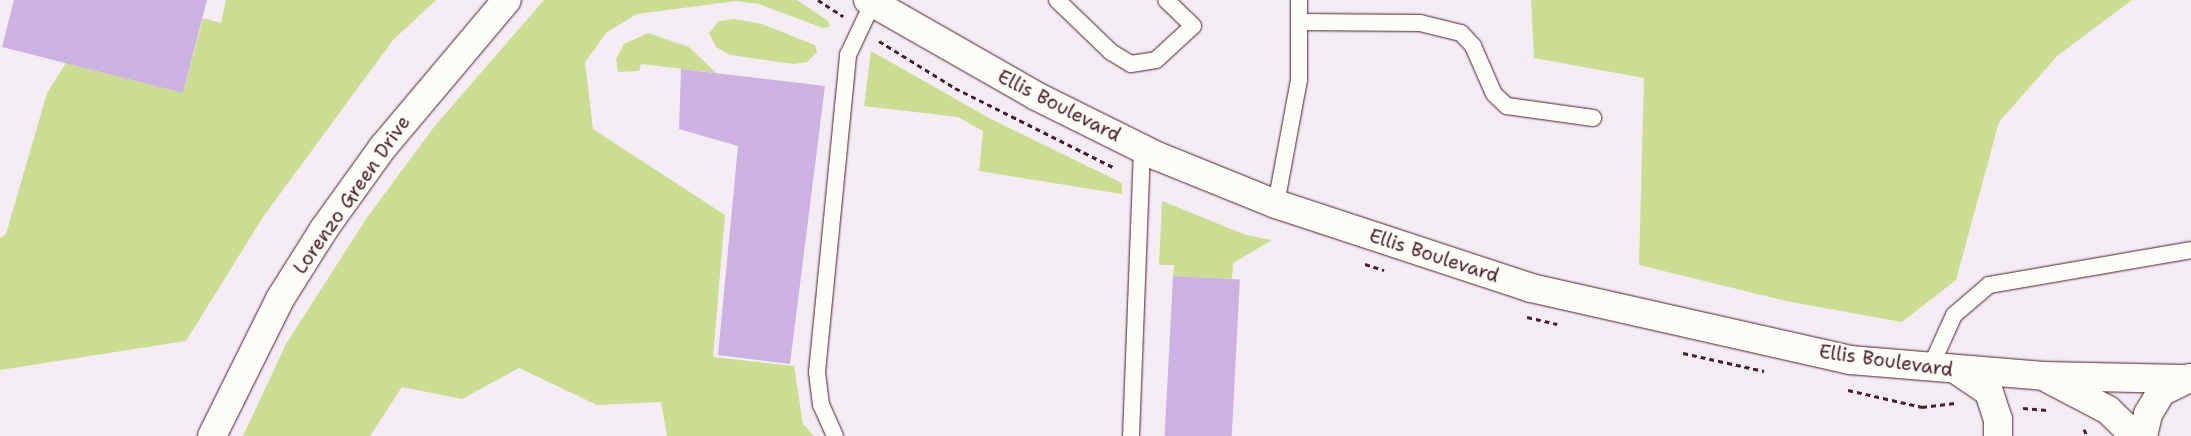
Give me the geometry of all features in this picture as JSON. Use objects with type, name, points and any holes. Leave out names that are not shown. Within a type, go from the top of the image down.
[{"type":"main road","name":"Lorenzo Green Drive","points":[[212,436],[250,356],[324,229],[384,147],[507,0]]},
{"type":"main road","name":"Ellis Boulevard","points":[[872,1],[1036,96],[1142,149],[1276,204],[1531,288],[1850,360],[1958,371],[2043,376],[2187,379]]},
{"type":"main road","points":[[1958,371],[1989,392],[1998,420],[1998,436]]},
{"type":"main road","name":"Ellis Boulevard","points":[[2043,376],[2108,410],[2135,436]]},
{"type":"main road","points":[[2143,436],[2148,414],[2161,392],[2187,379]]},
{"type":"lane","points":[[1057,0],[1111,52],[1131,64],[1156,60],[1193,26],[1166,0]]},
{"type":"lane","points":[[1276,204],[1299,80],[1299,0]]},
{"type":"lane","points":[[835,436],[821,405],[817,372],[848,55],[872,1]]},
{"type":"lane","points":[[1299,22],[1420,23],[1461,33],[1473,46],[1494,94],[1507,106],[1593,118]]},
{"type":"lane","points":[[1130,436],[1142,149]]},
{"type":"lane","points":[[1930,368],[1954,314],[1989,284],[2191,250]]},
{"type":"green space","points":[[226,0],[436,0],[393,40],[263,217],[186,341],[0,370],[0,238],[6,234],[47,93],[66,63],[183,93],[203,18],[221,23]]},
{"type":"green space","points":[[544,0],[797,0],[828,21],[830,27],[823,28],[759,4],[736,1],[637,14],[607,32],[585,62],[593,129],[725,215],[713,357],[794,366],[803,424],[814,436],[667,436],[661,402],[597,405],[519,368],[462,399],[402,387],[370,436],[243,436],[286,344],[366,219],[434,127]]},
{"type":"green space","points":[[1531,0],[2132,0],[2057,56],[1999,122],[1956,280],[1902,322],[1786,301],[1639,265],[1644,78],[1534,58]]},
{"type":"green space","points":[[734,19],[762,24],[815,45],[817,52],[807,62],[793,64],[730,55],[716,47],[709,33],[719,21]]},
{"type":"green space","points":[[648,33],[689,47],[716,73],[641,64],[639,71],[618,72],[616,59],[624,44]]},
{"type":"green space","points":[[871,51],[989,118],[1122,183],[1122,194],[979,171],[983,131],[958,117],[864,106]]},
{"type":"green space","points":[[1162,201],[1246,235],[1272,240],[1233,263],[1232,279],[1173,276],[1174,265],[1159,265]]},
{"type":"building","points":[[14,0],[207,0],[183,93],[2,47]]},
{"type":"building","points":[[681,69],[825,86],[790,364],[718,355],[738,146],[679,129]]},
{"type":"building","points":[[1173,276],[1240,280],[1232,436],[1165,436]]}]
